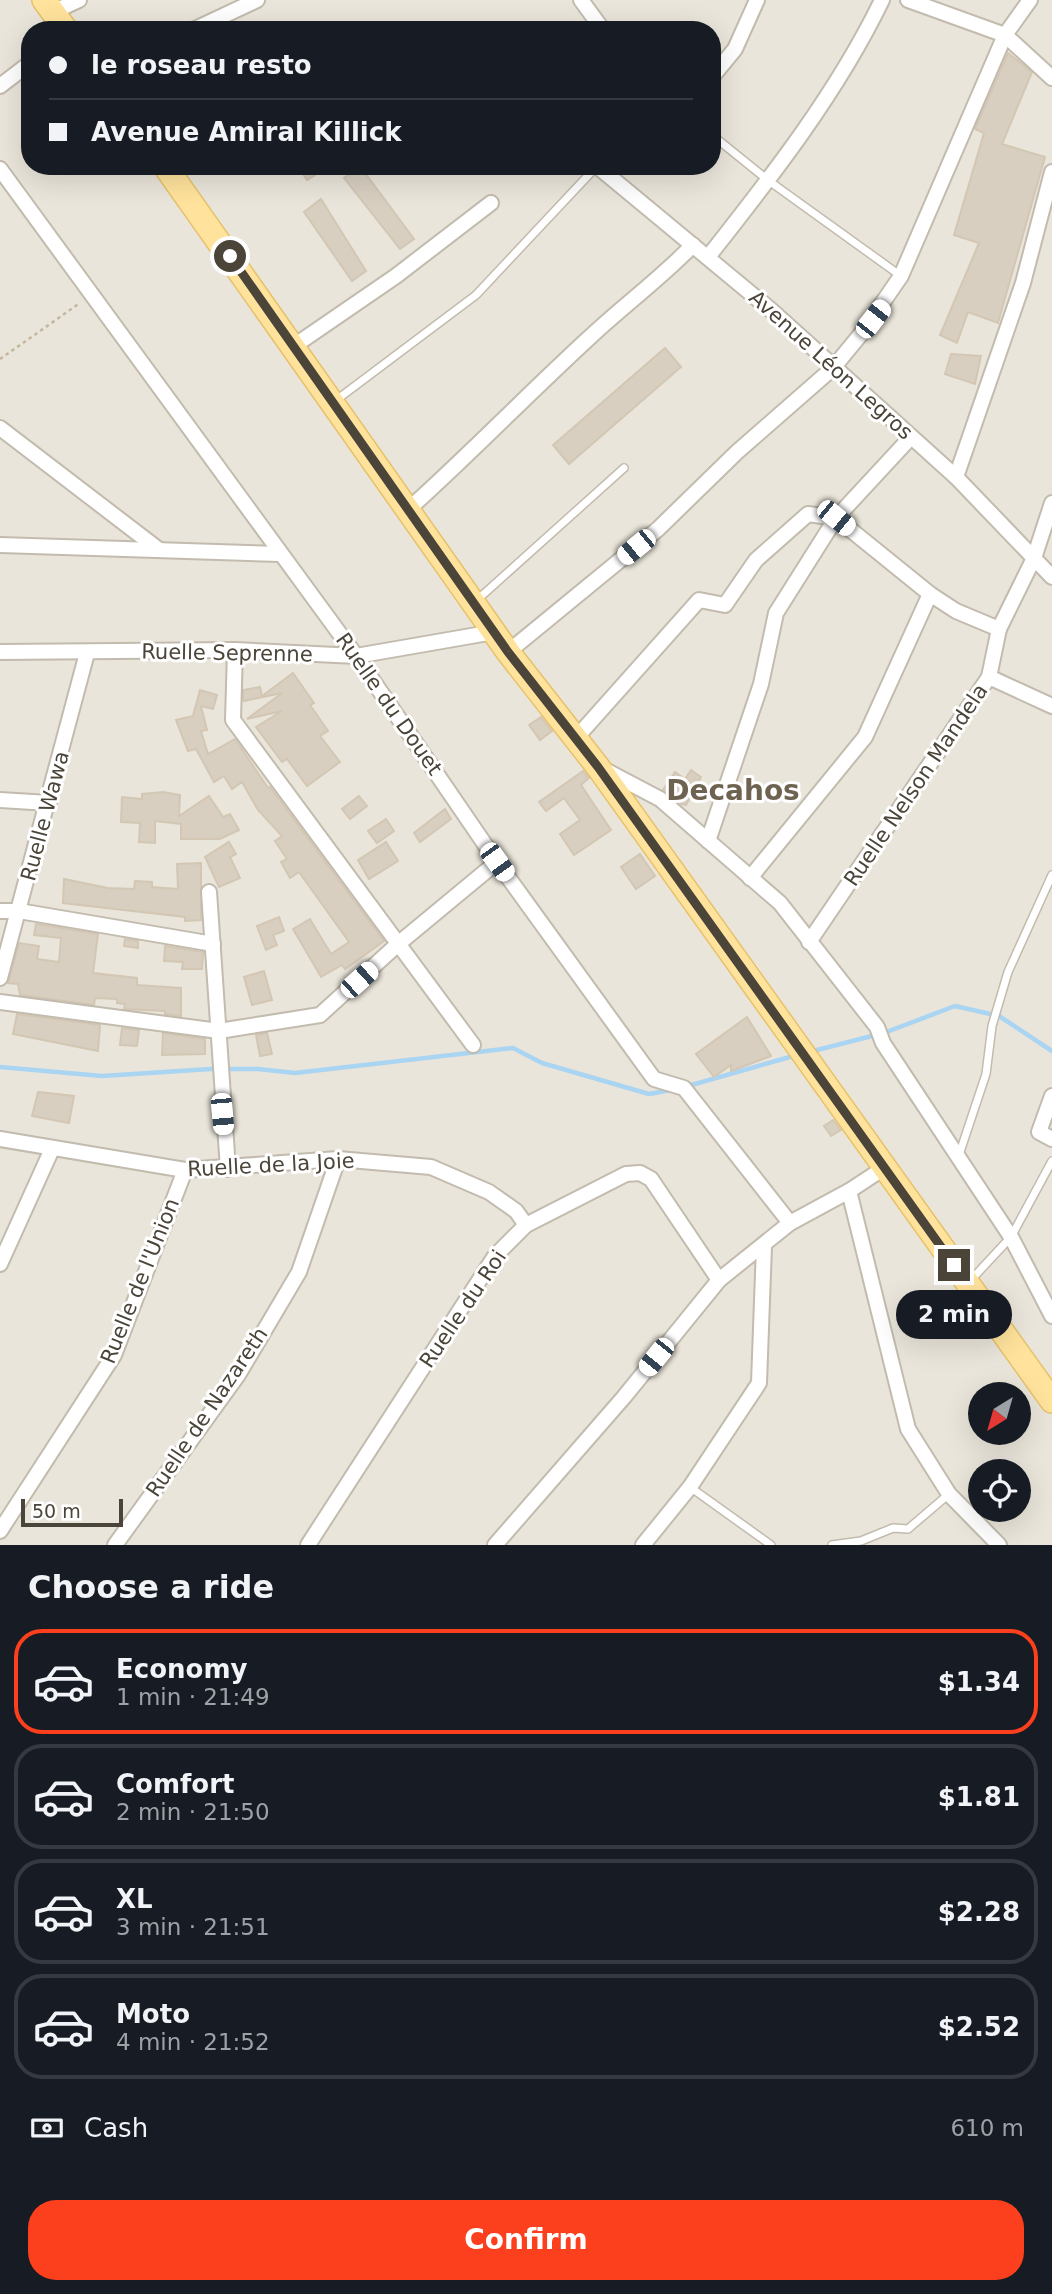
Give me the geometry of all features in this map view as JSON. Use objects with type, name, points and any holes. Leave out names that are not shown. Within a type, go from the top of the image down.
[{"type":"main road","points":[[171,175],[410,508],[508,652],[598,767],[1052,1401]]},
{"type":"street","points":[[55,14],[79,0]]},
{"type":"street","points":[[212,21],[257,0]]},
{"type":"street","points":[[581,0],[596,21]]},
{"type":"street","points":[[721,66],[735,49],[757,0]]},
{"type":"street","points":[[708,257],[769,181],[845,68],[882,0]]},
{"type":"street","points":[[908,0],[1005,35],[1052,78]]},
{"type":"street","points":[[508,652],[657,529],[737,452],[833,368],[884,304],[901,276],[1005,35],[1030,0]]},
{"type":"street","points":[[0,86],[21,70]]},
{"type":"street","name":"Ruelle du Douet","points":[[0,169],[356,656],[497,862],[654,1079],[684,1088],[790,1223]]},
{"type":"street","points":[[956,477],[1023,283],[1052,172]]},
{"type":"street","name":"Avenue Léon Legros","points":[[608,175],[708,257],[956,477],[1034,558],[1050,571]]},
{"type":"street","points":[[294,346],[396,276],[491,203]]},
{"type":"street","points":[[410,508],[468,456],[590,336],[655,283],[693,245]]},
{"type":"street","points":[[0,428],[158,549]]},
{"type":"street","points":[[708,841],[761,684],[776,613],[836,518],[911,437]]},
{"type":"street","name":"Ruelle Nelson Mandela","points":[[809,942],[989,677],[999,629],[1034,558],[1052,503]]},
{"type":"street","points":[[576,738],[698,600],[725,605],[756,561],[808,513],[836,518],[930,594],[956,611],[999,629]]},
{"type":"street","points":[[0,545],[280,554]]},
{"type":"street","points":[[750,878],[865,737],[930,594]]},
{"type":"street","name":"Ruelle Seprenne","points":[[0,652],[235,650],[356,656],[494,632]]},
{"type":"street","points":[[235,650],[233,720],[473,1045]]},
{"type":"street","name":"Ruelle Wawa","points":[[0,978],[87,653]]},
{"type":"street","points":[[989,677],[1052,706]]},
{"type":"street","points":[[598,767],[660,799],[780,903],[877,1027],[883,1043],[1011,1237],[1052,1316]]},
{"type":"street","points":[[0,800],[49,803]]},
{"type":"street","points":[[0,1002],[219,1031],[320,1015],[398,944],[497,862]]},
{"type":"street","points":[[209,892],[219,1031],[220,1086],[228,1169]]},
{"type":"street","points":[[0,911],[213,944]]},
{"type":"street","points":[[1052,1096],[1039,1132],[1052,1139]]},
{"type":"street","name":"Ruelle de la Joie","points":[[0,1139],[185,1170],[338,1159],[432,1167],[489,1192],[516,1211],[526,1225]]},
{"type":"street","points":[[0,1264],[52,1149]]},
{"type":"street","name":"Ruelle de Nazareth","points":[[115,1545],[238,1375],[299,1272],[338,1159]]},
{"type":"street","points":[[495,1545],[624,1396],[719,1280],[790,1223],[849,1191],[884,1168]]},
{"type":"street","name":"Ruelle de l'Union","points":[[0,1531],[114,1355],[185,1170]]},
{"type":"street","name":"Ruelle du Roi","points":[[308,1545],[495,1256],[526,1225],[626,1174],[640,1173],[651,1179],[719,1280]]},
{"type":"street","points":[[849,1191],[908,1429],[949,1494],[999,1545]]},
{"type":"street","points":[[643,1545],[690,1487],[759,1383],[764,1245]]},
{"type":"lane","points":[[721,142],[769,181],[901,276]]},
{"type":"lane","points":[[334,401],[476,295],[589,175]]},
{"type":"lane","points":[[474,602],[624,468]]},
{"type":"lane","points":[[958,1159],[986,1074],[992,1026],[1016,949],[1052,875]]},
{"type":"lane","points":[[968,1284],[1011,1237],[1052,1161]]},
{"type":"lane","points":[[690,1487],[771,1545]]},
{"type":"lane","points":[[832,1545],[861,1541],[893,1528],[908,1529],[949,1494]]},
{"type":"path","points":[[0,359],[92,295]]},
{"type":"shaded area","points":[[0,0],[1052,0],[1052,1545],[0,1545]]},
{"type":"building","points":[[1008,53],[1032,72],[1002,144],[1045,157],[998,323],[968,312],[957,343],[940,335],[979,243],[954,235],[984,133],[975,129]]},
{"type":"building","points":[[348,175],[367,175],[414,239],[400,249],[344,178]]},
{"type":"building","points":[[321,199],[366,271],[352,281],[304,212]]},
{"type":"building","points":[[665,348],[681,367],[569,464],[553,445]]},
{"type":"building","points":[[951,354],[981,356],[975,384],[945,374]]},
{"type":"building","points":[[293,673],[314,703],[310,705],[328,731],[320,736],[340,762],[307,786],[287,759],[282,762],[256,727],[282,711],[247,719],[282,693],[244,701],[243,698],[243,690],[260,687],[262,696]]},
{"type":"building","points":[[200,690],[217,695],[213,709],[201,706],[207,730],[201,731],[208,754],[235,739],[268,788],[270,787],[384,941],[345,969],[342,965],[321,977],[293,929],[310,919],[331,954],[349,942],[299,872],[290,878],[281,862],[287,859],[275,841],[282,836],[258,810],[242,782],[232,789],[224,776],[214,782],[196,749],[188,751],[176,720],[193,716]]},
{"type":"building","points":[[541,717],[552,731],[540,740],[529,725]]},
{"type":"building","points":[[691,770],[701,777],[686,805],[681,804],[663,790],[675,772],[685,779]]},
{"type":"building","points":[[583,771],[589,778],[581,785],[611,830],[574,855],[560,834],[580,820],[564,798],[546,811],[539,802]]},
{"type":"building","points":[[163,792],[180,795],[179,816],[209,796],[223,817],[230,814],[239,830],[220,839],[181,839],[181,824],[155,821],[155,843],[139,842],[140,823],[121,822],[122,797],[142,799],[142,794]]},
{"type":"building","points":[[359,796],[367,806],[350,819],[342,809]]},
{"type":"building","points":[[445,809],[451,819],[420,842],[414,833]]},
{"type":"building","points":[[386,819],[394,831],[377,843],[368,831]]},
{"type":"building","points":[[229,842],[236,854],[230,857],[240,878],[219,887],[205,857]]},
{"type":"building","points":[[386,842],[398,861],[369,879],[358,860]]},
{"type":"building","points":[[640,854],[655,876],[636,889],[621,867]]},
{"type":"building","points":[[201,863],[201,920],[185,921],[185,917],[63,903],[64,879],[108,888],[134,889],[135,881],[152,882],[152,887],[178,889],[177,864]]},
{"type":"building","points":[[279,917],[284,931],[273,935],[277,945],[266,950],[257,926]]},
{"type":"building","points":[[36,924],[98,934],[93,973],[137,978],[137,985],[181,988],[181,1016],[165,1014],[165,1011],[124,1009],[125,1004],[117,1003],[117,999],[95,998],[94,1005],[20,995],[18,984],[8,983],[19,943],[39,946],[37,959],[59,962],[61,938],[34,935]]},
{"type":"building","points":[[125,939],[138,941],[138,948],[124,946]]},
{"type":"building","points":[[165,946],[203,952],[202,969],[182,969],[183,962],[164,961]]},
{"type":"building","points":[[264,971],[272,1000],[252,1005],[244,977]]},
{"type":"building","points":[[17,1014],[100,1025],[98,1051],[13,1034]]},
{"type":"building","points":[[747,1017],[771,1056],[731,1071],[731,1065],[714,1077],[696,1054]]},
{"type":"building","points":[[122,1028],[139,1030],[137,1046],[120,1045]]},
{"type":"building","points":[[163,1033],[205,1039],[205,1054],[162,1055]]},
{"type":"building","points":[[267,1033],[272,1054],[260,1056],[256,1035]]},
{"type":"building","points":[[38,1092],[74,1096],[69,1123],[32,1116]]},
{"type":"building","points":[[833,1120],[841,1130],[831,1136],[824,1126]]},
{"type":"waterway","points":[[813,1051],[884,1033],[955,1006],[999,1016],[1052,1051]]},
{"type":"waterway","points":[[0,1067],[102,1076],[211,1069],[258,1069],[295,1073],[513,1048],[542,1063],[649,1094],[671,1090]]},
{"type":"waterway","points":[[688,1086],[797,1055]]},
{"type":"district","name":"Decahos","points":[[733,790]]},
{"type":"route","points":[[230,256],[410,508],[508,652],[598,767],[954,1265]]}]
